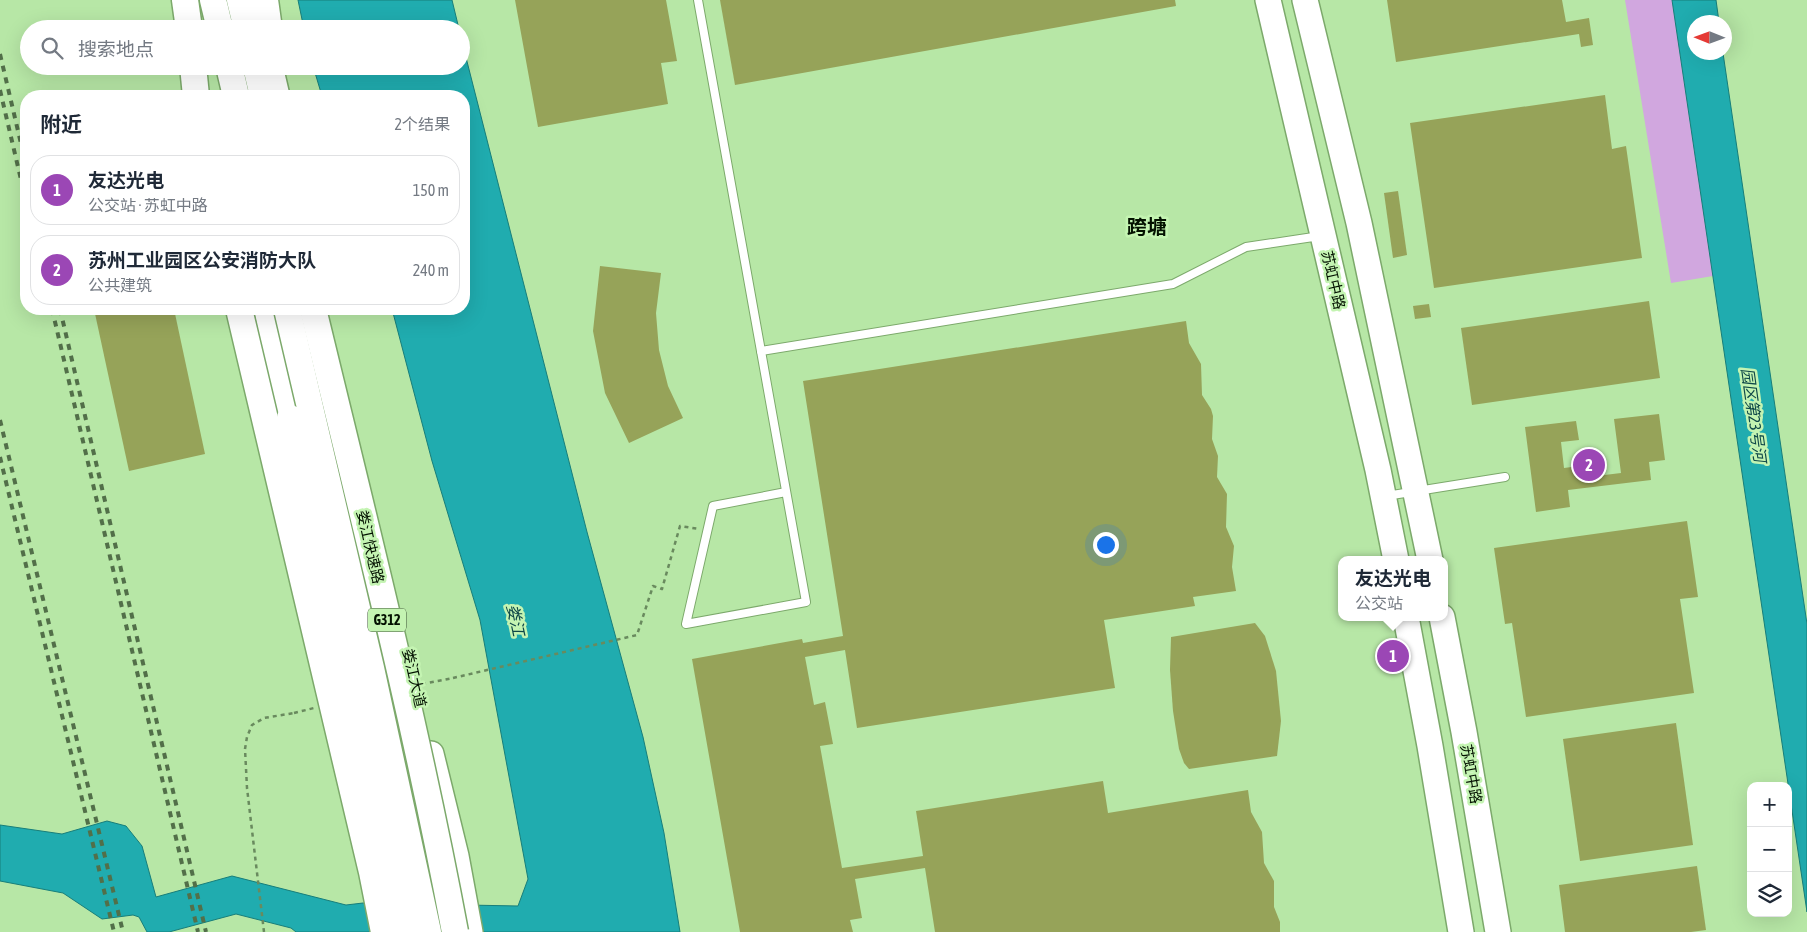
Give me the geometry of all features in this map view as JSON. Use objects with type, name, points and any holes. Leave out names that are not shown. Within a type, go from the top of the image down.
[{"type":"highway","points":[[185,0],[188,20]]},
{"type":"highway","points":[[213,0],[218,20]]},
{"type":"highway","points":[[240,0],[245,20]]},
{"type":"highway","points":[[265,0],[268,20]]},
{"type":"highway","points":[[194,75],[195,90]]},
{"type":"highway","points":[[258,75],[262,90]]},
{"type":"highway","points":[[276,75],[277,90]]},
{"type":"highway","points":[[240,315],[372,872],[384,932]]},
{"type":"highway","points":[[268,315],[347,673],[395,869],[407,932]]},
{"type":"highway","name":"娄江快速路","points":[[288,315],[375,686],[428,932]]},
{"type":"highway","name":"娄江快速路","points":[[314,315],[400,672],[441,858],[455,932]]},
{"type":"main road","points":[[200,0],[205,20]]},
{"type":"main road","points":[[254,0],[259,20]]},
{"type":"main road","name":"苏虹中路","points":[[1268,0],[1395,556]]},
{"type":"main road","points":[[1305,0],[1359,223],[1429,556]]},
{"type":"main road","points":[[272,75],[276,90]]},
{"type":"main road","name":"G312","points":[[274,315],[360,670],[415,932]]},
{"type":"main road","name":"娄江大道","points":[[327,315],[456,856],[470,932]]},
{"type":"main road","points":[[1407,621],[1461,932]]},
{"type":"main road","name":"苏虹中路","points":[[1443,621],[1498,932]]},
{"type":"lane","points":[[698,0],[806,602],[686,624],[713,506],[786,492]]},
{"type":"lane","points":[[761,351],[1173,284],[1246,247],[1322,236]]},
{"type":"lane","points":[[1383,497],[1506,477]]},
{"type":"path","points":[[453,678],[637,635],[654,586],[662,589],[680,526],[707,530]]},
{"type":"path","points":[[264,932],[247,788],[245,749],[252,725],[264,718],[294,713]]},
{"type":"shaded area","points":[[1625,0],[1672,0],[1713,276],[1671,283]]},
{"type":"water","points":[[298,0],[452,0],[457,20],[302,20]]},
{"type":"water","name":"园区第23号河","points":[[1672,0],[1716,0],[1718,15],[1687,15],[1687,60],[1724,60],[1807,624],[1807,912],[1792,811],[1792,782],[1788,782]]},
{"type":"water","name":"娄江","points":[[470,73],[587,532],[643,737],[664,833],[680,932],[296,932],[291,928],[236,914],[169,932],[147,932],[139,917],[133,915],[102,919],[63,893],[0,881],[0,825],[62,834],[107,821],[126,826],[142,846],[156,897],[232,876],[346,905],[363,903],[518,906],[528,879],[480,620],[432,461],[394,315],[470,315],[470,90],[320,90],[316,75],[470,75]]},
{"type":"building","points":[[515,0],[666,0],[677,61],[661,63],[668,104],[538,127]]},
{"type":"building","points":[[720,0],[1175,0],[1176,6],[735,85]]},
{"type":"building","points":[[1387,0],[1562,0],[1566,22],[1589,18],[1593,45],[1581,47],[1579,34],[1396,62]]},
{"type":"building","points":[[1605,95],[1612,149],[1626,146],[1642,258],[1434,288],[1410,123]]},
{"type":"building","points":[[1398,191],[1407,255],[1393,258],[1384,193]]},
{"type":"building","points":[[600,266],[661,273],[656,313],[659,350],[668,386],[683,418],[629,443],[605,393],[593,331]]},
{"type":"building","points":[[1649,301],[1660,378],[1472,405],[1461,328]]},
{"type":"building","points":[[1429,304],[1431,317],[1415,319],[1413,306]]},
{"type":"building","points":[[95,315],[175,315],[205,454],[129,471]]},
{"type":"building","points":[[1186,321],[1189,343],[1201,364],[1202,395],[1213,416],[1212,439],[1218,456],[1217,477],[1227,494],[1226,527],[1234,546],[1232,567],[1236,591],[1193,597],[1195,606],[1104,620],[1115,688],[857,728],[845,650],[805,657],[814,705],[825,702],[833,744],[820,746],[842,868],[923,856],[916,811],[1103,781],[1108,813],[1248,790],[1251,812],[1262,832],[1264,863],[1274,881],[1274,907],[1280,922],[1280,932],[935,932],[925,868],[855,879],[862,918],[850,920],[853,932],[740,932],[692,659],[802,639],[803,643],[843,636],[803,381]]},
{"type":"building","points":[[1659,414],[1665,460],[1649,462],[1651,480],[1568,490],[1570,507],[1536,512],[1525,427],[1576,421],[1579,440],[1561,442],[1564,468],[1587,465],[1588,477],[1621,473],[1614,419]]},
{"type":"building","points":[[1687,521],[1698,597],[1680,599],[1694,693],[1526,717],[1512,623],[1505,624],[1494,548]]},
{"type":"building","points":[[1255,623],[1265,636],[1276,671],[1281,721],[1277,756],[1189,769],[1184,763],[1179,749],[1173,711],[1170,670],[1171,637]]},
{"type":"building","points":[[1676,723],[1693,845],[1580,861],[1563,739]]},
{"type":"building","points":[[1697,866],[1706,930],[1691,932],[1565,932],[1559,885]]},
{"type":"railway","points":[[0,54],[20,139]]},
{"type":"railway","points":[[0,90],[20,175]]},
{"type":"railway","points":[[53,315],[198,932]]},
{"type":"railway","points":[[61,315],[206,932]]},
{"type":"railway","points":[[0,420],[123,932]]},
{"type":"railway","points":[[0,457],[114,932]]},
{"type":"place","name":"苏州工业园区公安消防大队","points":[[1589,465]]},
{"type":"place","name":"友达光电","points":[[1393,656]]},
{"type":"district","name":"跨塘","points":[[1147,227]]}]
